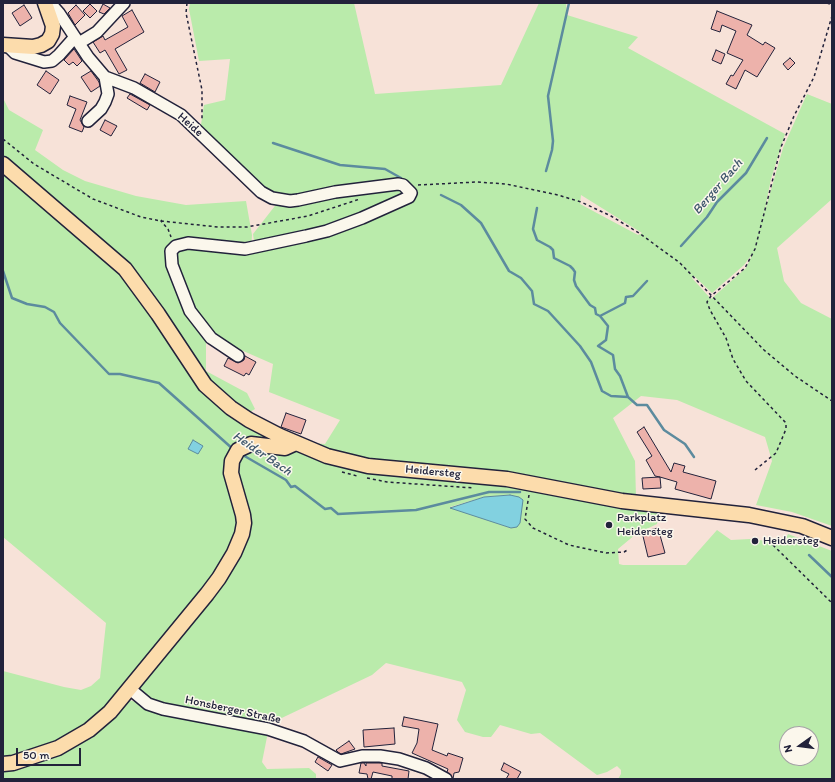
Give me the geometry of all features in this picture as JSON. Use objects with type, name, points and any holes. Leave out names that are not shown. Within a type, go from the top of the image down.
[{"type":"main road","points":[[5,45],[38,46],[48,41],[52,34],[53,26],[45,3]]},
{"type":"main road","name":"Heidersteg","points":[[3,164],[125,269],[158,314],[200,378],[214,394],[249,420],[296,443],[327,456],[368,466],[494,478],[622,501],[748,515],[802,526],[832,538]]},
{"type":"main road","points":[[3,764],[41,754],[76,738],[100,721],[130,689],[219,578],[234,552],[242,534],[244,523],[231,473],[231,466],[237,452],[250,444],[286,448],[296,443]]},
{"type":"street","points":[[45,3],[52,5],[105,76],[108,94],[105,102],[101,109],[88,121]]},
{"type":"street","points":[[5,45],[15,53],[44,62],[52,61],[77,40],[97,32],[124,3]]},
{"type":"street","name":"Heide","points":[[105,76],[123,83],[181,115],[261,192],[272,198],[290,201],[335,192],[398,184],[405,187]]},
{"type":"street","points":[[238,356],[211,338],[190,311],[172,265],[171,251],[180,244],[246,249],[327,231],[409,197],[411,193],[405,187]]},
{"type":"street","name":"Honsberger Straße","points":[[130,689],[148,704],[163,709],[268,729],[304,741],[340,760],[362,756],[380,756],[399,759],[426,768],[446,779]]},
{"type":"path","points":[[187,3],[186,13],[202,90],[202,120],[195,128]]},
{"type":"path","points":[[827,3],[832,5]]},
{"type":"path","points":[[755,470],[776,453],[786,430],[786,423],[746,380],[733,359],[726,338],[707,302],[711,296],[745,268],[755,249],[782,147],[794,116],[814,77],[832,16]]},
{"type":"path","points":[[3,139],[34,164],[93,200],[141,217],[162,221],[218,228],[247,226],[308,216],[360,199]]},
{"type":"path","points":[[405,187],[477,182],[506,184],[534,189],[581,202],[611,216],[680,263],[764,350],[795,376],[832,401]]},
{"type":"path","points":[[162,221],[172,238],[171,251]]},
{"type":"path","points":[[532,484],[526,504],[525,519],[534,528],[569,544],[606,553],[624,552],[629,549]]},
{"type":"path","points":[[773,545],[832,603]]},
{"type":"green space","points":[[190,3],[354,3],[375,94],[501,85],[539,3],[566,3],[567,15],[638,37],[628,48],[785,134],[771,179],[764,214],[783,148],[807,94],[832,104],[832,199],[777,248],[784,281],[801,303],[832,319],[832,526],[792,512],[756,505],[772,461],[765,437],[677,400],[641,396],[613,418],[635,461],[636,497],[388,465],[302,442],[325,444],[340,420],[269,392],[273,364],[241,350],[209,331],[206,334],[206,371],[247,393],[255,409],[245,415],[296,443],[257,444],[236,453],[239,500],[234,553],[132,678],[127,677],[126,684],[96,720],[68,740],[3,761],[3,671],[81,690],[91,686],[100,678],[106,623],[3,537],[3,98],[9,110],[43,130],[35,150],[63,170],[85,181],[136,196],[186,205],[246,201],[252,235],[251,249],[254,241],[253,234],[278,202],[200,131],[204,105],[225,100],[230,59],[199,61],[189,9]],"holes":[[[581,195],[642,233],[638,235],[580,204]],[[753,253],[746,268],[711,299],[692,278],[694,276],[712,293],[744,265]]]},
{"type":"green space","points":[[241,449],[290,450],[349,467],[514,483],[660,511],[657,524],[636,534],[618,549],[619,564],[623,565],[686,565],[717,530],[731,540],[750,539],[784,543],[788,534],[832,551],[832,779],[618,779],[621,774],[621,770],[617,766],[607,772],[597,775],[540,733],[531,734],[500,725],[491,737],[483,737],[465,732],[457,720],[466,690],[462,682],[386,663],[372,675],[267,725],[167,707],[143,698],[140,688],[141,679],[241,540],[234,482]],"holes":[[[510,495],[511,528],[450,507],[484,497]]]},
{"type":"green space","points":[[128,700],[268,732],[262,762],[267,769],[309,768],[316,774],[316,779],[3,779],[3,765],[41,755]]},
{"type":"water","points":[[193,440],[203,446],[198,454],[188,449]]},
{"type":"water","points":[[510,495],[519,497],[523,500],[520,523],[517,527],[511,528],[450,508],[484,497]]},
{"type":"building","points":[[90,4],[97,11],[90,18],[83,11]]},
{"type":"building","points":[[103,4],[110,8],[104,14],[99,12]]},
{"type":"building","points":[[24,5],[32,18],[20,26],[12,13]]},
{"type":"building","points":[[76,5],[85,15],[75,25],[68,13]]},
{"type":"building","points":[[132,10],[144,32],[115,49],[127,70],[119,74],[105,50],[100,53],[93,42],[103,36],[105,40],[128,27],[122,16]]},
{"type":"building","points":[[717,11],[752,25],[747,35],[763,45],[765,42],[775,48],[757,77],[745,70],[736,89],[726,84],[743,60],[727,53],[736,31],[722,25],[720,32],[711,29]]},
{"type":"building","points":[[74,49],[82,61],[77,66],[73,62],[69,65],[64,60]]},
{"type":"building","points":[[716,50],[725,54],[721,64],[712,60]]},
{"type":"building","points":[[790,58],[795,63],[788,70],[783,64]]},
{"type":"building","points":[[46,71],[59,80],[50,94],[37,85]]},
{"type":"building","points":[[91,71],[99,82],[100,86],[91,92],[81,77]]},
{"type":"building","points":[[145,74],[160,82],[155,92],[140,83]]},
{"type":"building","points":[[130,94],[150,105],[147,110],[127,98]]},
{"type":"building","points":[[70,96],[87,102],[80,120],[84,127],[82,132],[69,127],[76,109],[67,105]]},
{"type":"building","points":[[105,120],[117,126],[111,136],[100,130]]},
{"type":"building","points":[[245,356],[256,362],[249,375],[246,373],[244,376],[224,366],[228,358],[238,363],[244,360]]},
{"type":"building","points":[[286,413],[306,420],[301,434],[281,427]]},
{"type":"building","points":[[644,427],[671,472],[674,463],[685,466],[683,472],[716,481],[711,499],[675,489],[677,482],[655,476],[646,460],[652,456],[637,432]]},
{"type":"building","points":[[660,477],[661,488],[643,489],[642,478]]},
{"type":"building","points":[[658,528],[665,553],[648,557],[642,532]]},
{"type":"building","points":[[404,717],[438,724],[432,750],[447,756],[448,753],[463,758],[459,772],[454,773],[453,779],[447,772],[448,769],[412,753],[417,743],[419,729],[402,726]]},
{"type":"building","points":[[394,728],[395,744],[364,747],[363,730]]},
{"type":"building","points":[[349,741],[355,749],[341,754],[336,750]]},
{"type":"building","points":[[318,757],[332,765],[328,771],[315,762]]},
{"type":"building","points":[[361,763],[364,763],[366,766],[366,763],[382,763],[382,766],[409,771],[408,779],[392,779],[392,776],[373,772],[371,779],[368,779],[367,774],[359,773]]},
{"type":"building","points":[[504,763],[521,772],[517,779],[506,779],[509,774],[501,770]]},
{"type":"waterway","points":[[546,171],[553,141],[548,96],[569,3]]},
{"type":"waterway","name":"Berger Bach","points":[[681,246],[707,217],[717,202],[746,173],[767,138]]},
{"type":"waterway","points":[[273,143],[340,165],[385,169],[401,178]]},
{"type":"waterway","points":[[441,195],[461,205],[481,223],[509,271],[521,278],[532,291],[534,304],[548,311],[580,346],[591,362],[602,391],[611,396],[628,397],[637,405],[647,405],[664,430],[685,444],[694,457]]},
{"type":"waterway","points":[[537,208],[533,229],[537,240],[553,250],[554,258],[573,269],[575,272],[574,280],[576,286],[590,305],[595,308],[596,314],[600,316]]},
{"type":"waterway","name":"Heider Bach","points":[[3,271],[12,298],[27,304],[45,307],[54,312],[60,323],[109,374],[120,374],[159,383],[234,450]]},
{"type":"waterway","name":"Berger Bach","points":[[628,397],[620,376],[615,369],[613,355],[598,346],[606,340],[608,326],[600,316],[625,303],[626,297],[633,296],[647,281]]},
{"type":"waterway","name":"Heider Bach","points":[[241,454],[286,480],[291,487],[295,486],[325,509],[331,508],[338,514],[416,510],[489,492],[520,492]]},
{"type":"waterway","name":"Heider Bach","points":[[809,555],[832,577]]},
{"type":"place","name":"Parkplatz Heidersteg","points":[[609,525]]},
{"type":"place","name":"Heidersteg","points":[[755,541]]}]
